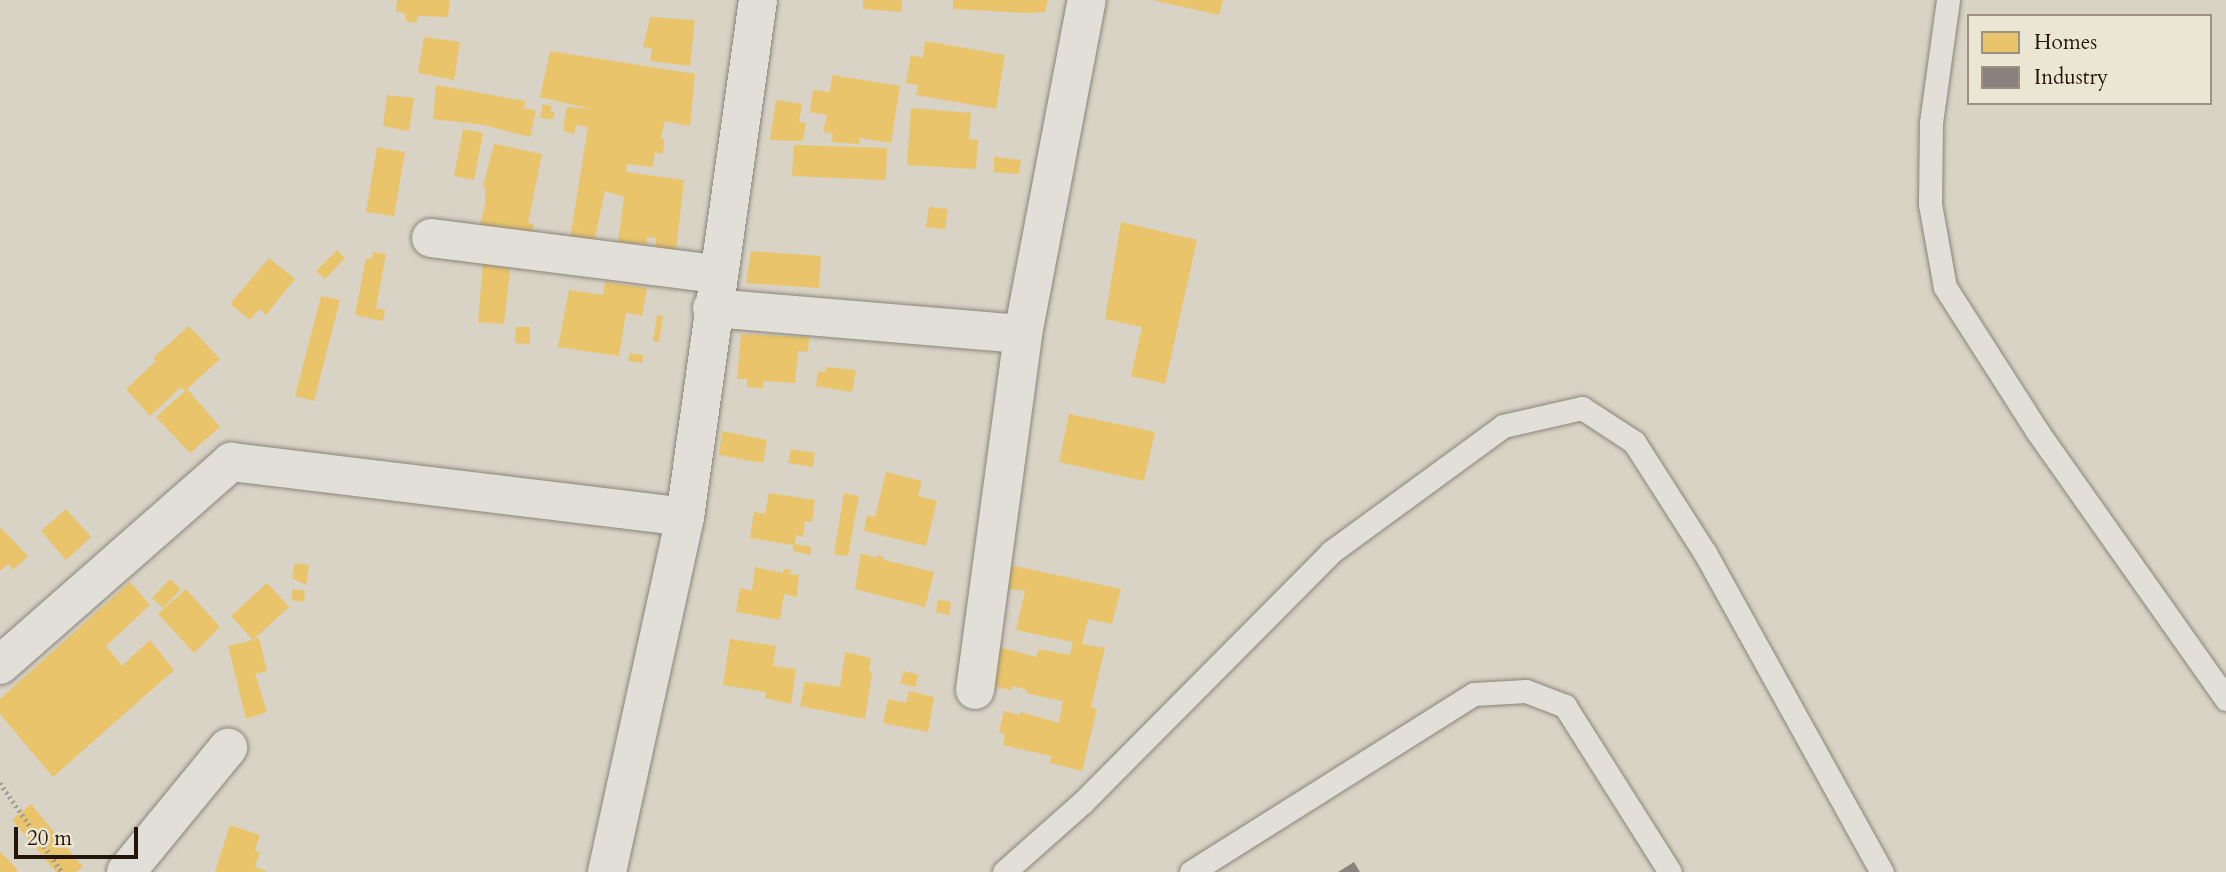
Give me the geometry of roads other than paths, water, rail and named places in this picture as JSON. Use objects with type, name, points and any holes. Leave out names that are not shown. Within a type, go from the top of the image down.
[{"type":"street","points":[[607,872],[685,517],[714,291],[758,0]]},
{"type":"street","points":[[975,690],[1023,334],[1087,0]]},
{"type":"street","points":[[431,238],[714,291],[1023,334]]},
{"type":"street","points":[[0,665],[231,462],[685,517]]},
{"type":"street","points":[[126,872],[228,748]]},
{"type":"lane","points":[[1948,0],[1930,136],[1930,204],[1945,287],[2037,431],[2226,699]]},
{"type":"lane","points":[[1004,872],[1082,803],[1331,552],[1503,426],[1582,408],[1634,442],[1705,553],[1882,872]]},
{"type":"lane","points":[[1191,872],[1474,694],[1526,691],[1565,706],[1670,872]]}]
